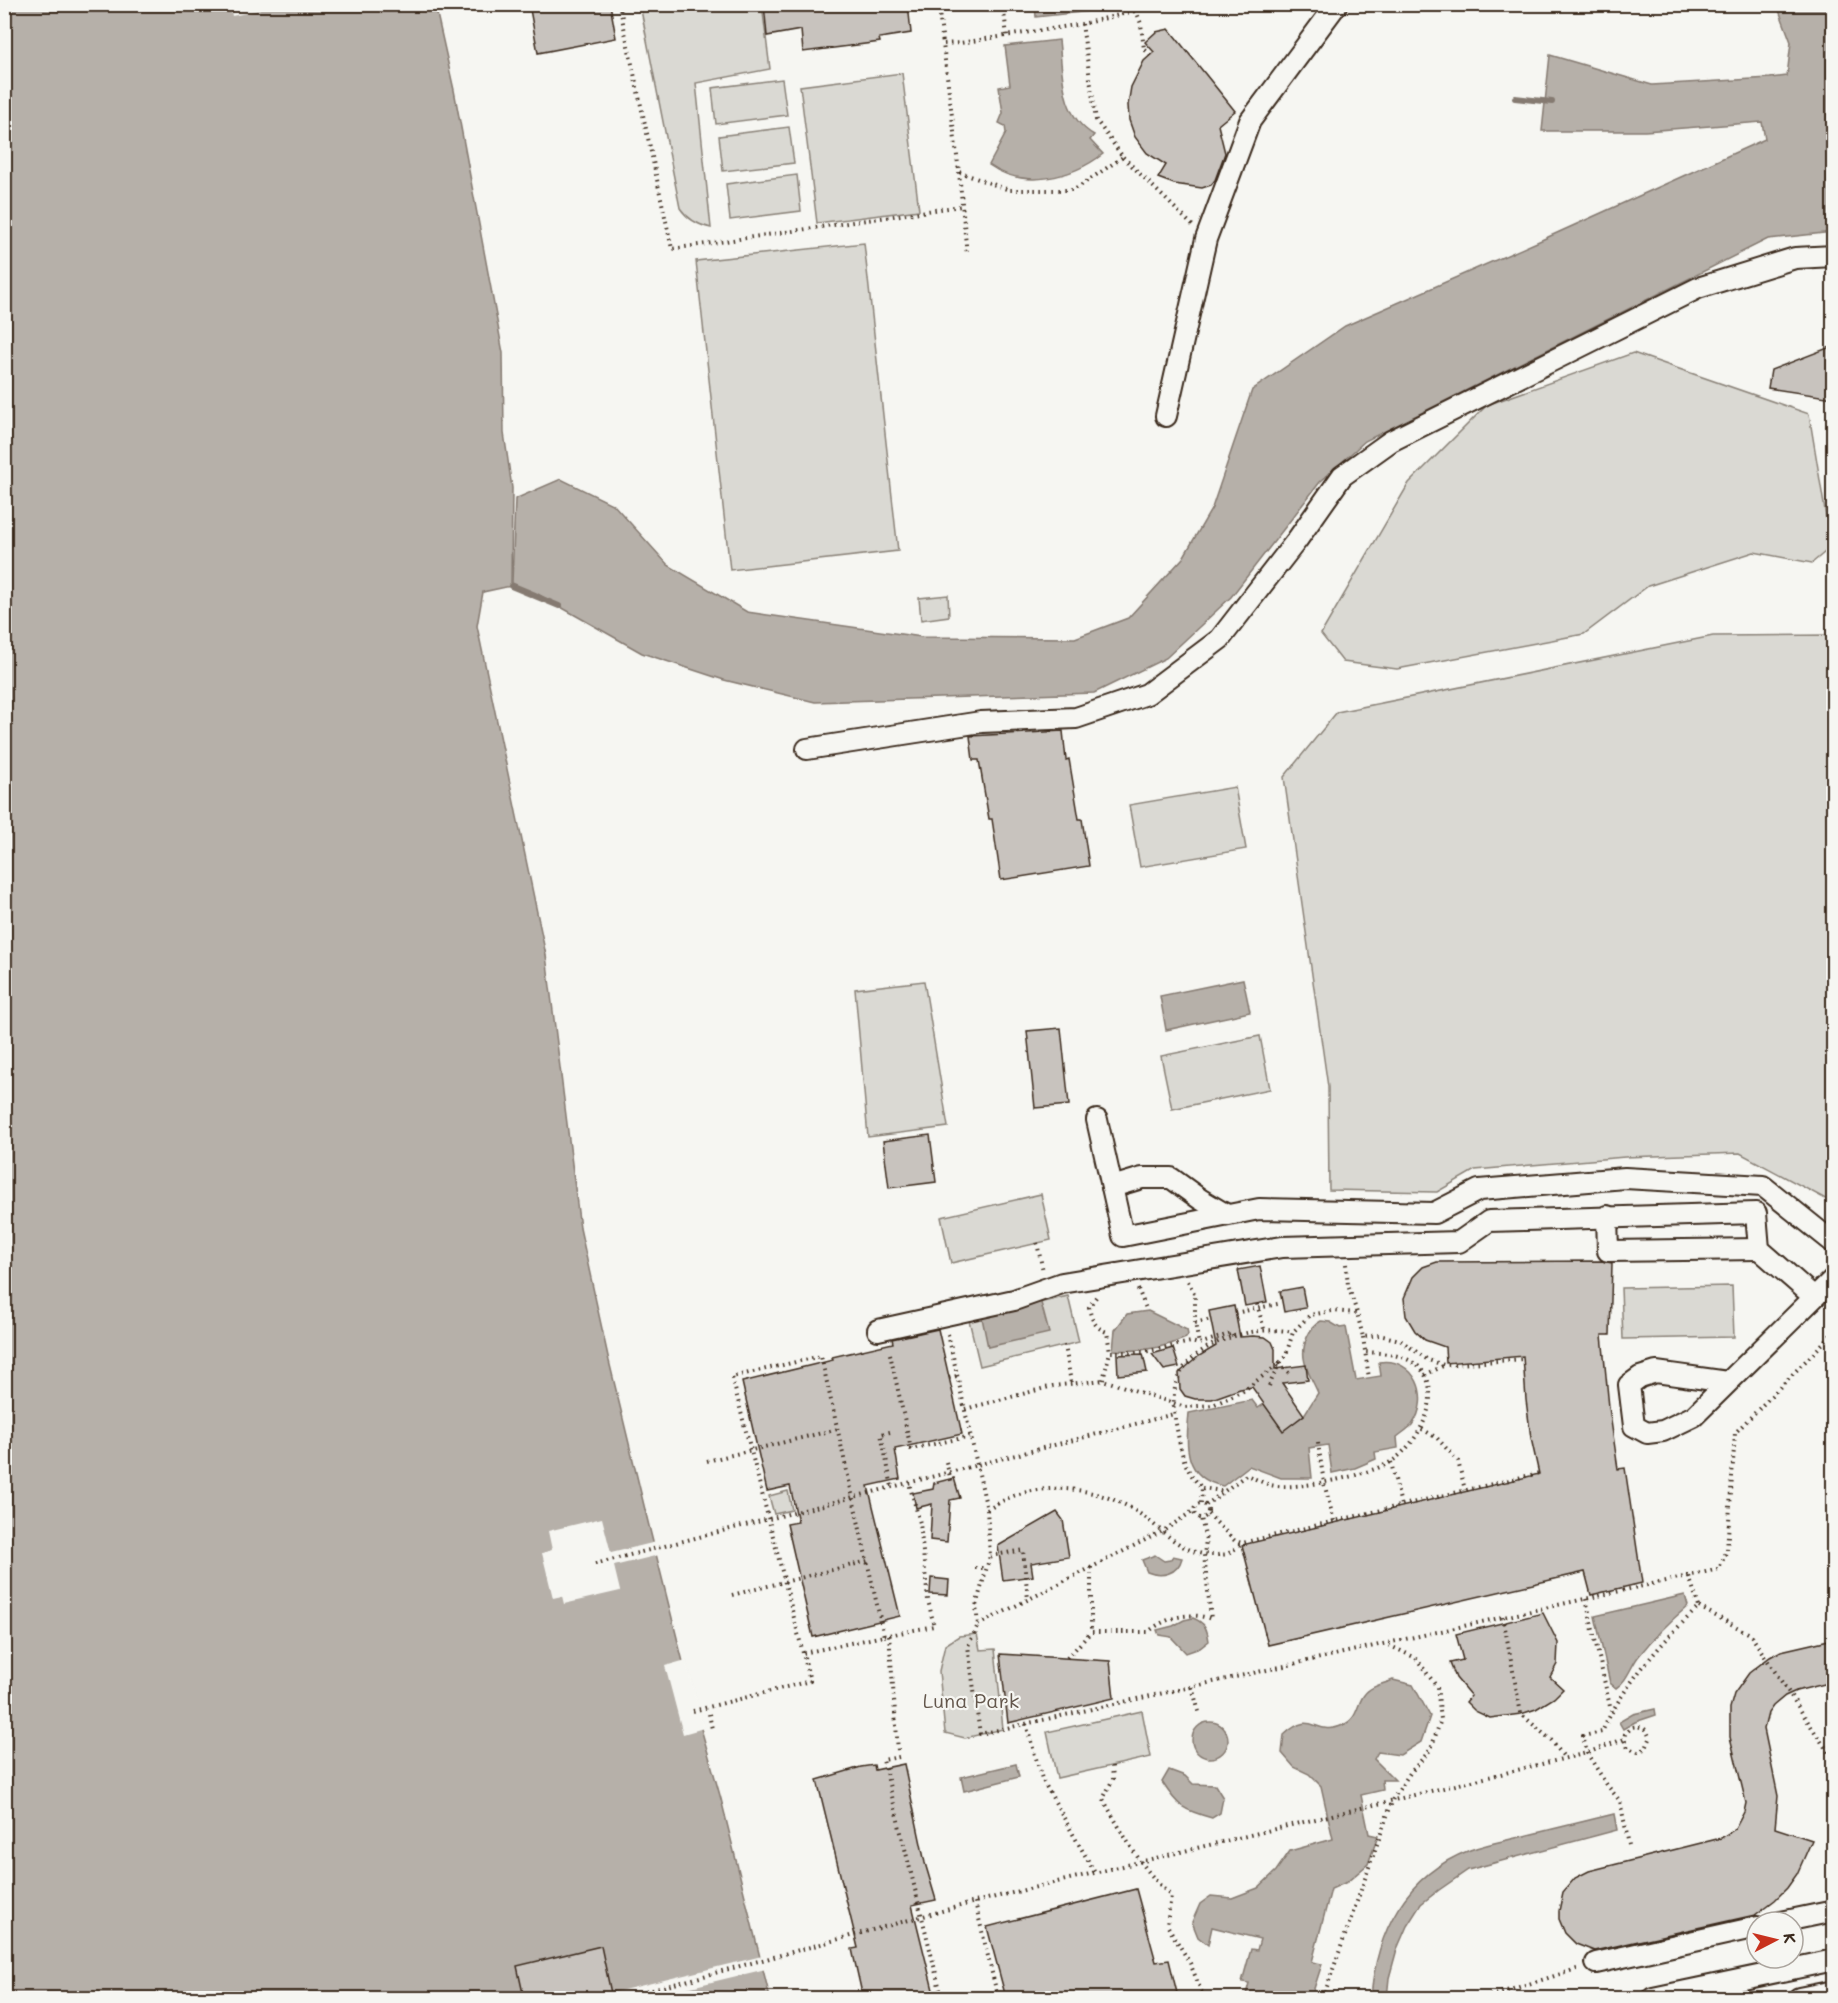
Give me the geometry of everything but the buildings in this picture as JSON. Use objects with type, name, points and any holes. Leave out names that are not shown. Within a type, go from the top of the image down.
[{"type":"street","points":[[1166,416],[1206,239],[1250,121],[1337,4]]},
{"type":"street","points":[[807,749],[981,722],[1076,717],[1147,694],[1220,639],[1297,540],[1342,476],[1390,441],[1698,288],[1795,258],[1833,256]]},
{"type":"street","points":[[1097,1120],[1123,1236],[1259,1209],[1434,1213],[1479,1190],[1625,1178],[1763,1186],[1833,1243]]},
{"type":"street","points":[[1112,1188],[1142,1178],[1171,1178],[1227,1215]]},
{"type":"street","points":[[878,1330],[1014,1300],[1062,1283],[1282,1247],[1459,1242],[1489,1221],[1756,1213],[1759,1249]]},
{"type":"street","points":[[1607,1216],[1608,1251],[1759,1249],[1814,1297]]},
{"type":"street","points":[[1728,1382],[1656,1372],[1640,1377],[1629,1385],[1634,1426],[1647,1433],[1663,1431],[1694,1416],[1833,1278]]},
{"type":"street","points":[[1805,1917],[1833,1911]]},
{"type":"street","points":[[1596,1963],[1745,1930]]},
{"type":"street","points":[[1653,1998],[1833,1960]]},
{"type":"street","points":[[1799,1998],[1833,1991]]},
{"type":"path","points":[[619,4],[672,249],[961,206]]},
{"type":"path","points":[[938,4],[967,255]]},
{"type":"path","points":[[1003,4],[1007,36]]},
{"type":"path","points":[[1134,4],[1141,24],[1144,49],[1151,55]]},
{"type":"path","points":[[943,44],[1082,24],[1135,11],[1152,4]]},
{"type":"path","points":[[1082,24],[1096,120],[1123,157],[1206,239]]},
{"type":"path","points":[[959,172],[1009,190],[1074,190],[1123,157]]},
{"type":"path","points":[[1037,1243],[1047,1288]]},
{"type":"path","points":[[1344,1245],[1348,1286],[1363,1337],[1369,1378]]},
{"type":"path","points":[[1184,1278],[1192,1287],[1195,1295],[1195,1323],[1199,1344]]},
{"type":"path","points":[[1127,1289],[1148,1284]]},
{"type":"path","points":[[1138,1288],[1147,1311]]},
{"type":"path","points":[[1099,1295],[1089,1307],[1096,1326],[1107,1332],[1110,1352],[1103,1380]]},
{"type":"path","points":[[1235,1313],[1258,1306],[1282,1303]]},
{"type":"path","points":[[1258,1306],[1264,1329]]},
{"type":"path","points":[[1269,1386],[1286,1355],[1293,1332],[1310,1315],[1332,1311],[1357,1313]]},
{"type":"path","points":[[943,1316],[987,1510],[990,1556],[976,1606],[978,1625],[968,1646],[980,1734],[1719,1569],[1727,1550],[1735,1433],[1833,1332]]},
{"type":"path","points":[[1195,1323],[1211,1319]]},
{"type":"path","points":[[1222,1491],[1203,1488],[1189,1474],[1181,1452],[1173,1403],[1175,1385],[1182,1369],[1198,1354],[1233,1336],[1264,1329],[1293,1332]]},
{"type":"path","points":[[1110,1352],[1144,1352],[1191,1342],[1199,1344],[1232,1333],[1233,1336]]},
{"type":"path","points":[[1363,1337],[1379,1335],[1400,1340],[1428,1360],[1444,1365],[1524,1359]]},
{"type":"path","points":[[1065,1345],[1071,1383]]},
{"type":"path","points":[[978,1625],[1163,1531],[1193,1511],[1196,1505],[1203,1504],[1246,1475],[1272,1486],[1305,1486],[1324,1483],[1391,1462],[1411,1445],[1422,1429],[1430,1392],[1425,1375],[1406,1359],[1395,1355],[1365,1352]]},
{"type":"path","points":[[890,1354],[911,1449],[971,1436]]},
{"type":"path","points":[[693,1711],[810,1681],[732,1377],[821,1356],[884,1636]]},
{"type":"path","points":[[1280,1364],[1290,1374]]},
{"type":"path","points":[[965,1409],[1053,1386],[1103,1380],[1185,1407],[1213,1405],[1243,1391],[1280,1364]]},
{"type":"path","points":[[1425,1375],[1444,1365]]},
{"type":"path","points":[[949,1378],[957,1376]]},
{"type":"path","points":[[595,1564],[977,1467],[1174,1414]]},
{"type":"path","points":[[1422,1429],[1437,1438],[1458,1461],[1465,1490]]},
{"type":"path","points":[[706,1461],[838,1430]]},
{"type":"path","points":[[890,1432],[881,1434],[892,1487]]},
{"type":"path","points":[[1318,1443],[1324,1483],[1334,1521]]},
{"type":"path","points":[[946,1462],[952,1484]]},
{"type":"path","points":[[1391,1462],[1401,1505]]},
{"type":"path","points":[[987,1510],[1015,1496],[1042,1490],[1070,1489],[1097,1494],[1123,1504],[1145,1516],[1181,1546],[1204,1555],[1228,1554],[1242,1543],[1539,1473]]},
{"type":"path","points":[[803,1653],[934,1626],[928,1600],[920,1523],[909,1483]]},
{"type":"path","points":[[1203,1488],[1203,1504],[1208,1509],[1208,1514],[1235,1541],[1242,1543]]},
{"type":"path","points":[[1193,1511],[1196,1517],[1201,1518],[1208,1514]]},
{"type":"path","points":[[1091,1632],[1148,1632],[1155,1626],[1190,1614],[1211,1619],[1204,1555],[1206,1540],[1201,1518]]},
{"type":"path","points":[[990,1556],[1023,1550],[1028,1599]]},
{"type":"path","points":[[732,1595],[868,1561]]},
{"type":"path","points":[[1067,1658],[1091,1632],[1091,1567]]},
{"type":"path","points":[[975,1568],[987,1568]]},
{"type":"path","points":[[1689,1576],[1699,1607],[1750,1634],[1833,1761]]},
{"type":"path","points":[[1586,1599],[1611,1711]]},
{"type":"path","points":[[1629,1845],[1620,1801],[1587,1753],[1583,1736],[1602,1732],[1611,1711],[1669,1635],[1699,1607]]},
{"type":"path","points":[[1503,1617],[1521,1714],[1551,1740],[1564,1758]]},
{"type":"path","points":[[889,1635],[898,1751]]},
{"type":"path","points":[[1323,1998],[1393,1799],[1410,1773],[1431,1749],[1441,1719],[1437,1687],[1416,1658],[1386,1644]]},
{"type":"path","points":[[1192,1687],[1198,1712]]},
{"type":"path","points":[[709,1714],[712,1729]]},
{"type":"path","points":[[1026,1724],[1042,1779],[1095,1872]]},
{"type":"path","points":[[623,1998],[975,1902],[1587,1753],[1624,1739],[1628,1730],[1637,1726],[1646,1730],[1650,1739],[1646,1748],[1638,1752],[1628,1748],[1624,1739]]},
{"type":"path","points":[[898,1757],[883,1760],[942,1998]]},
{"type":"path","points":[[1112,1766],[1113,1779],[1103,1799],[1139,1862],[1171,1896],[1167,1925],[1190,1963],[1204,1998]]},
{"type":"path","points":[[975,1902],[998,1998]]},
{"type":"path","points":[[1484,1998],[1596,1963]]},
{"type":"green space","points":[[640,5],[762,5],[770,69],[696,83],[711,228],[686,216],[680,208]]},
{"type":"green space","points":[[902,73],[919,210],[817,223],[800,86]]},
{"type":"green space","points":[[782,79],[787,115],[716,124],[712,88]]},
{"type":"green space","points":[[789,127],[794,163],[723,171],[719,136]]},
{"type":"green space","points":[[797,175],[801,211],[730,220],[726,184]]},
{"type":"green space","points":[[864,243],[898,551],[730,570],[696,261]]},
{"type":"green space","points":[[1633,353],[1809,414],[1831,547],[1812,563],[1754,552],[1648,586],[1584,634],[1397,669],[1343,662],[1321,634],[1409,483],[1487,405]]},
{"type":"green space","points":[[948,595],[949,616],[921,620],[919,598]]},
{"type":"green space","points":[[1833,635],[1833,1203],[1740,1153],[1625,1157],[1475,1170],[1437,1192],[1329,1190],[1328,1087],[1284,777],[1337,712],[1713,636]]},
{"type":"green space","points":[[1235,787],[1246,849],[1140,867],[1129,805]]},
{"type":"green space","points":[[924,981],[948,1127],[868,1137],[855,989]]},
{"type":"green space","points":[[1260,1036],[1270,1089],[1172,1109],[1161,1056]]},
{"type":"green space","points":[[1041,1194],[1051,1240],[951,1263],[941,1217]]},
{"type":"green space","points":[[1732,1286],[1734,1337],[1623,1339],[1621,1288]]},
{"type":"green space","points":[[1068,1296],[1079,1342],[980,1366],[969,1320]]},
{"type":"green space","points":[[788,1491],[792,1510],[774,1514],[769,1496]]},
{"type":"green space","name":"Luna Park","points":[[977,1634],[980,1650],[995,1649],[1003,1729],[965,1738],[945,1733],[939,1671],[945,1645],[959,1636]]},
{"type":"green space","points":[[1142,1711],[1151,1757],[1057,1778],[1047,1732]]},
{"type":"shaded area","points":[[5,5],[435,5],[454,90],[503,353],[504,433],[512,488],[511,586],[483,592],[477,626],[546,955],[580,1228],[648,1522],[689,1686],[721,1799],[770,1998],[5,1998]]},
{"type":"shaded area","points":[[1035,5],[1118,5],[1118,8],[1036,17]]},
{"type":"shaded area","points":[[1777,5],[1833,5],[1833,232],[1768,239],[1365,441],[1320,482],[1231,597],[1166,658],[1094,693],[815,702],[724,680],[642,653],[536,593],[512,583],[515,499],[561,479],[614,505],[668,565],[747,612],[922,637],[1075,638],[1128,618],[1183,558],[1212,508],[1252,390],[1345,326],[1765,139],[1762,122],[1645,131],[1542,131],[1550,55],[1652,85],[1787,76],[1791,42]]},
{"type":"shaded area","points":[[1059,40],[1065,93],[1069,105],[1083,127],[1094,135],[1090,140],[1103,154],[1077,169],[1048,178],[1032,179],[1003,173],[989,165],[1006,133],[1005,126],[999,123],[1003,113],[999,87],[1010,85],[1005,46]]},
{"type":"shaded area","points":[[1243,979],[1250,1012],[1166,1030],[1160,996]]},
{"type":"shaded area","points":[[1040,1299],[1049,1333],[988,1347],[981,1313]]},
{"type":"shaded area","points":[[1148,1311],[1187,1330],[1188,1335],[1186,1338],[1160,1347],[1113,1350],[1115,1330],[1127,1314]]},
{"type":"shaded area","points":[[1321,1321],[1330,1322],[1340,1328],[1346,1327],[1356,1380],[1381,1376],[1379,1362],[1392,1362],[1411,1372],[1420,1391],[1420,1403],[1418,1414],[1412,1425],[1397,1437],[1398,1448],[1375,1452],[1376,1459],[1355,1468],[1332,1473],[1328,1445],[1309,1448],[1312,1478],[1281,1478],[1249,1466],[1223,1486],[1200,1476],[1194,1468],[1188,1448],[1189,1413],[1252,1400],[1258,1408],[1264,1404],[1283,1430],[1304,1415],[1318,1393],[1306,1367],[1304,1353],[1305,1342],[1310,1332]]},
{"type":"shaded area","points":[[1155,1555],[1164,1561],[1170,1560],[1173,1556],[1182,1558],[1173,1571],[1158,1575],[1147,1572],[1142,1560]]},
{"type":"shaded area","points":[[1685,1595],[1688,1606],[1649,1643],[1623,1682],[1616,1688],[1610,1683],[1595,1616]]},
{"type":"shaded area","points":[[1193,1618],[1203,1624],[1209,1641],[1200,1648],[1186,1653],[1171,1637],[1159,1635],[1157,1630]]},
{"type":"shaded area","points":[[1393,1680],[1413,1685],[1430,1716],[1421,1742],[1400,1755],[1378,1752],[1374,1759],[1395,1780],[1382,1780],[1383,1790],[1361,1795],[1369,1834],[1378,1836],[1368,1864],[1347,1882],[1331,1889],[1312,1962],[1322,1964],[1311,1998],[1245,1998],[1249,1983],[1242,1982],[1251,1949],[1257,1950],[1260,1939],[1212,1927],[1208,1945],[1198,1937],[1192,1922],[1200,1904],[1211,1896],[1232,1898],[1258,1888],[1276,1871],[1290,1851],[1333,1839],[1321,1786],[1309,1774],[1294,1767],[1282,1753],[1284,1735],[1301,1724],[1308,1723],[1326,1728],[1343,1725],[1354,1716],[1361,1699],[1370,1689]]},
{"type":"shaded area","points":[[1655,1709],[1656,1715],[1623,1729],[1619,1722],[1633,1714]]},
{"type":"shaded area","points":[[1210,1722],[1223,1727],[1228,1740],[1223,1753],[1210,1758],[1197,1753],[1192,1740],[1197,1727]]},
{"type":"shaded area","points":[[1016,1764],[1019,1777],[964,1791],[961,1777]]},
{"type":"shaded area","points":[[1169,1770],[1185,1776],[1193,1784],[1215,1785],[1223,1798],[1220,1813],[1212,1818],[1194,1813],[1177,1802],[1162,1782]]},
{"type":"shaded area","points":[[1614,1814],[1617,1830],[1468,1870],[1439,1890],[1421,1904],[1407,1926],[1397,1949],[1389,1978],[1387,1998],[1371,1998],[1379,1951],[1387,1929],[1411,1890],[1428,1874],[1447,1861],[1470,1850]]},
{"type":"pier","points":[[230,5],[259,5],[260,10],[232,16]]},
{"type":"pier","points":[[602,1518],[611,1553],[656,1542],[659,1555],[614,1566],[620,1591],[564,1604],[562,1596],[553,1598],[542,1553],[552,1550],[548,1531]]},
{"type":"pier","points":[[686,1660],[704,1728],[683,1734],[665,1666]]},
{"type":"pier","points":[[762,1956],[766,1969],[645,1998],[612,1998],[611,1993]]},
{"type":"waterway","points":[[1515,98],[1552,102]]},
{"type":"waterway","points":[[511,586],[559,606]]}]
